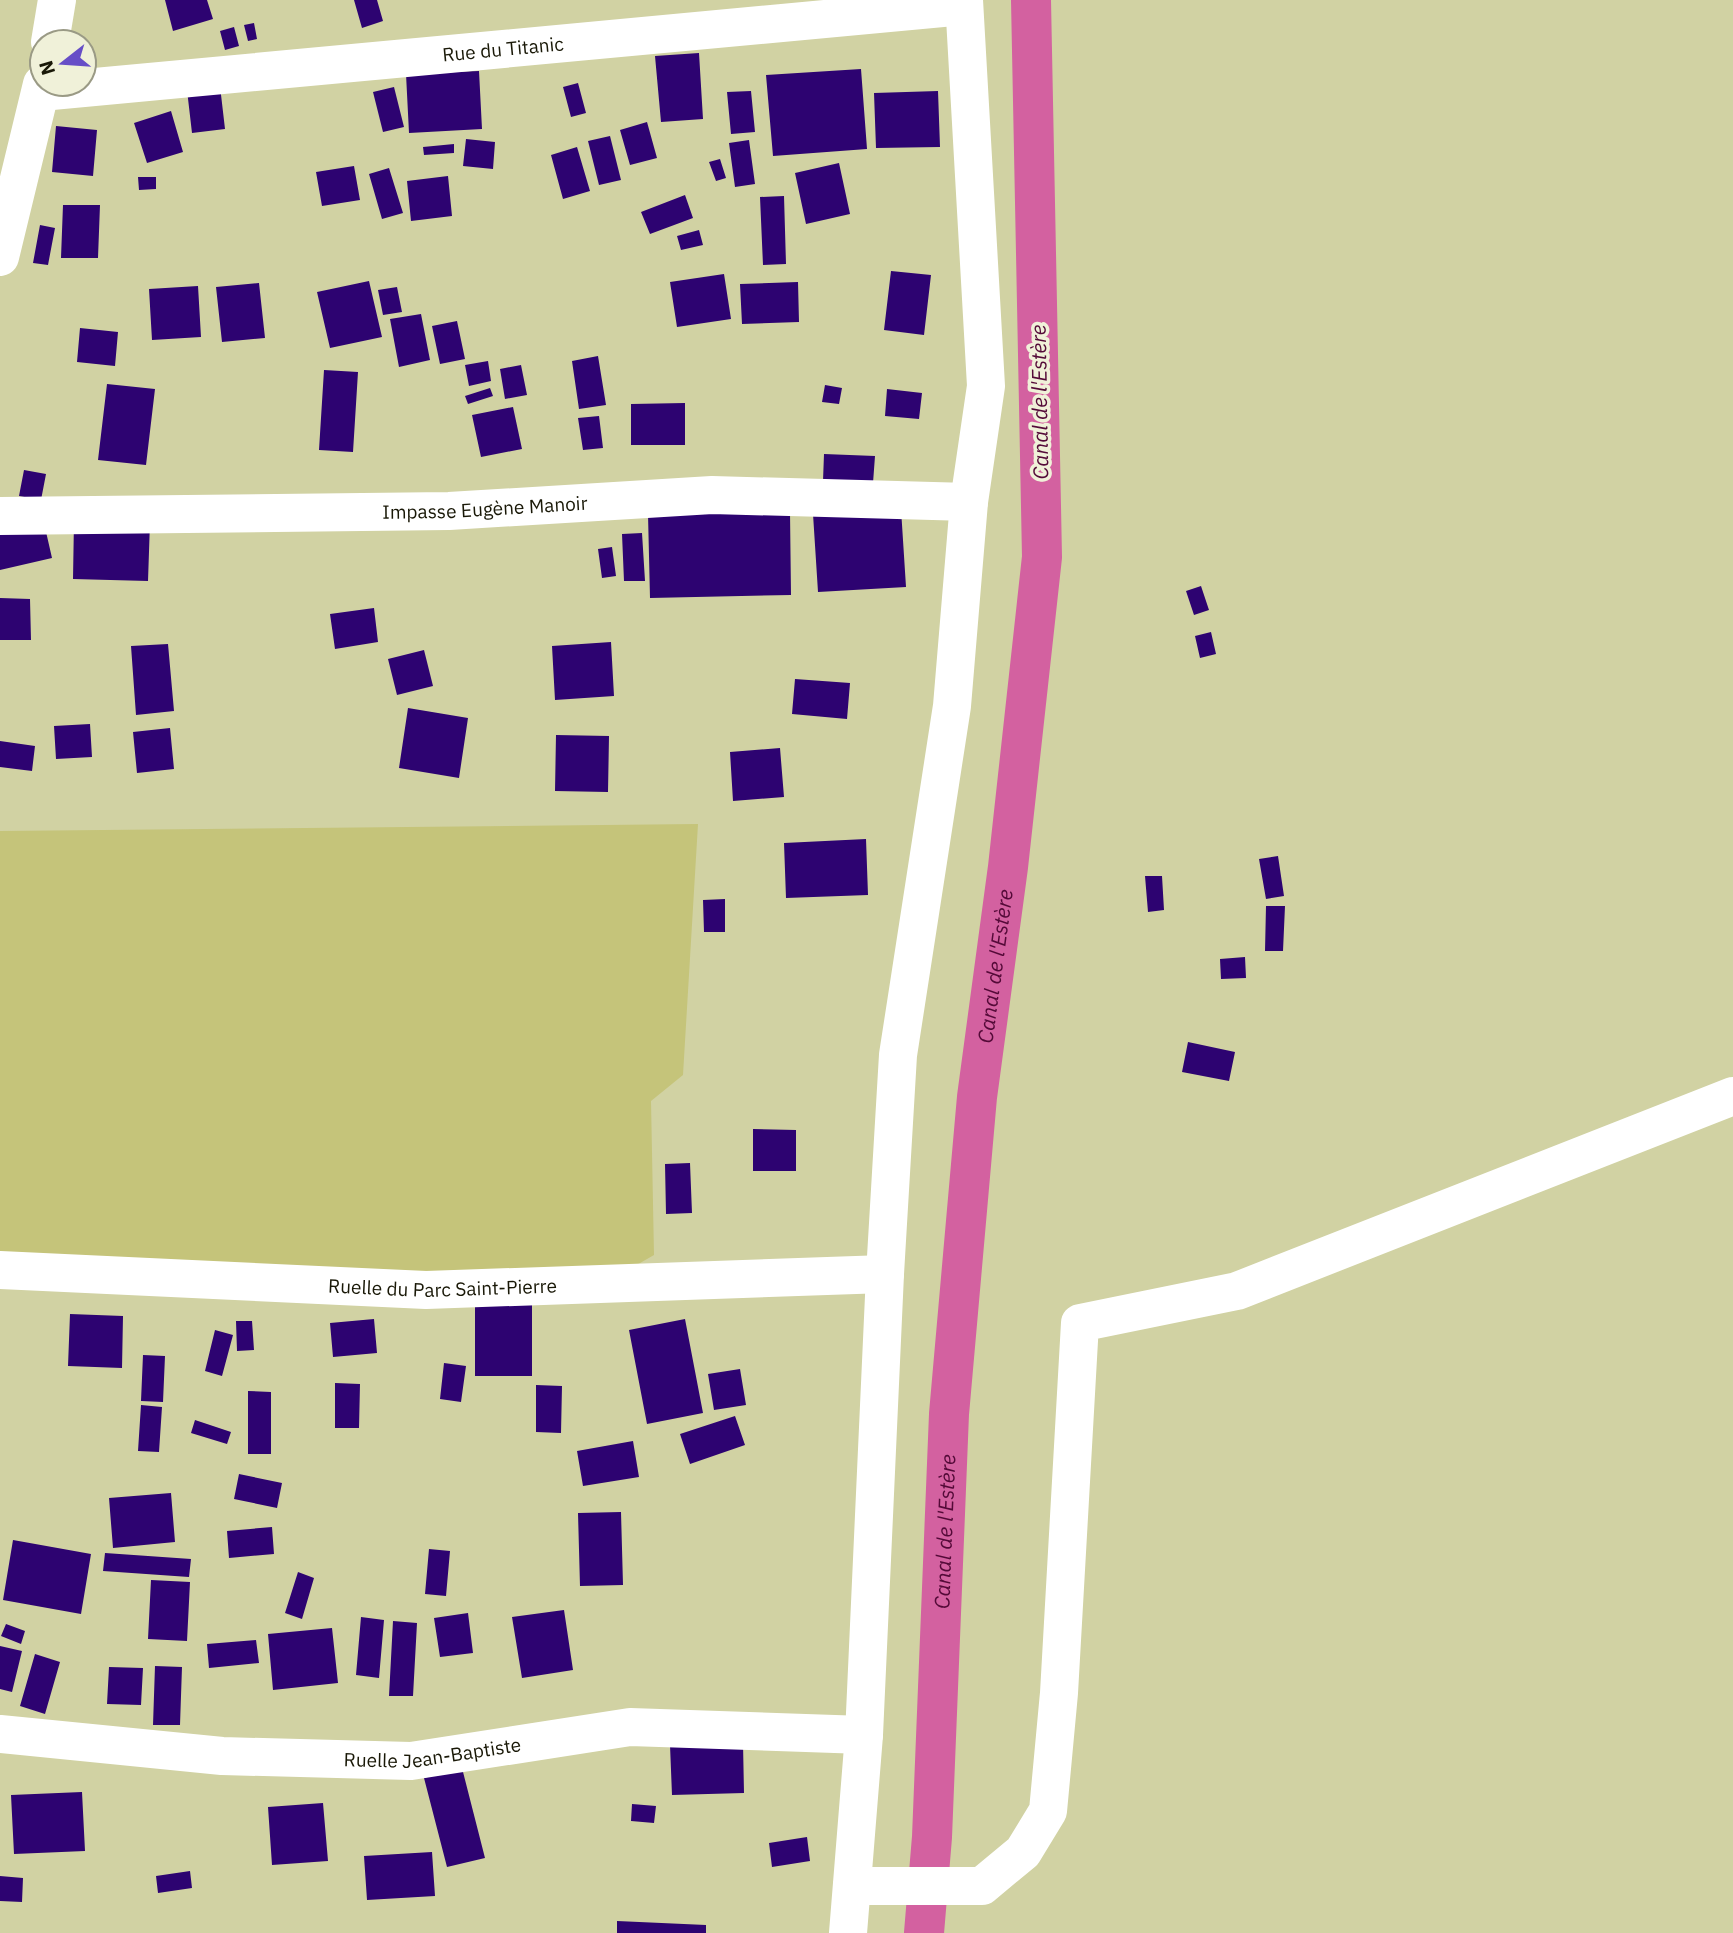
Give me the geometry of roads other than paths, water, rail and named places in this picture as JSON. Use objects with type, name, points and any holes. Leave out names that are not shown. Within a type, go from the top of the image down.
[{"type":"street","points":[[53,28],[58,0]]},
{"type":"street","points":[[848,1933],[864,1735],[898,1055],[952,706],[969,502],[986,386],[964,3]]},
{"type":"street","name":"Rue du Titanic","points":[[98,83],[964,3]]},
{"type":"street","points":[[0,257],[40,98]]},
{"type":"street","name":"Impasse Eugène Manoir","points":[[0,516],[449,511],[712,495],[969,502]]},
{"type":"street","points":[[852,1886],[982,1886],[1023,1852],[1048,1811],[1059,1693],[1080,1323],[1237,1291],[1733,1097]]},
{"type":"street","name":"Ruelle du Parc Saint-Pierre","points":[[0,1270],[426,1290],[885,1273]]},
{"type":"street","name":"Ruelle Jean-Baptiste","points":[[0,1734],[222,1756],[411,1761],[630,1727],[864,1735]]},
{"type":"waterway","name":"Canal de l'Estère","points":[[924,1933],[932,1837],[949,1414],[977,1097],[1008,867],[1042,557],[1031,0]]}]
